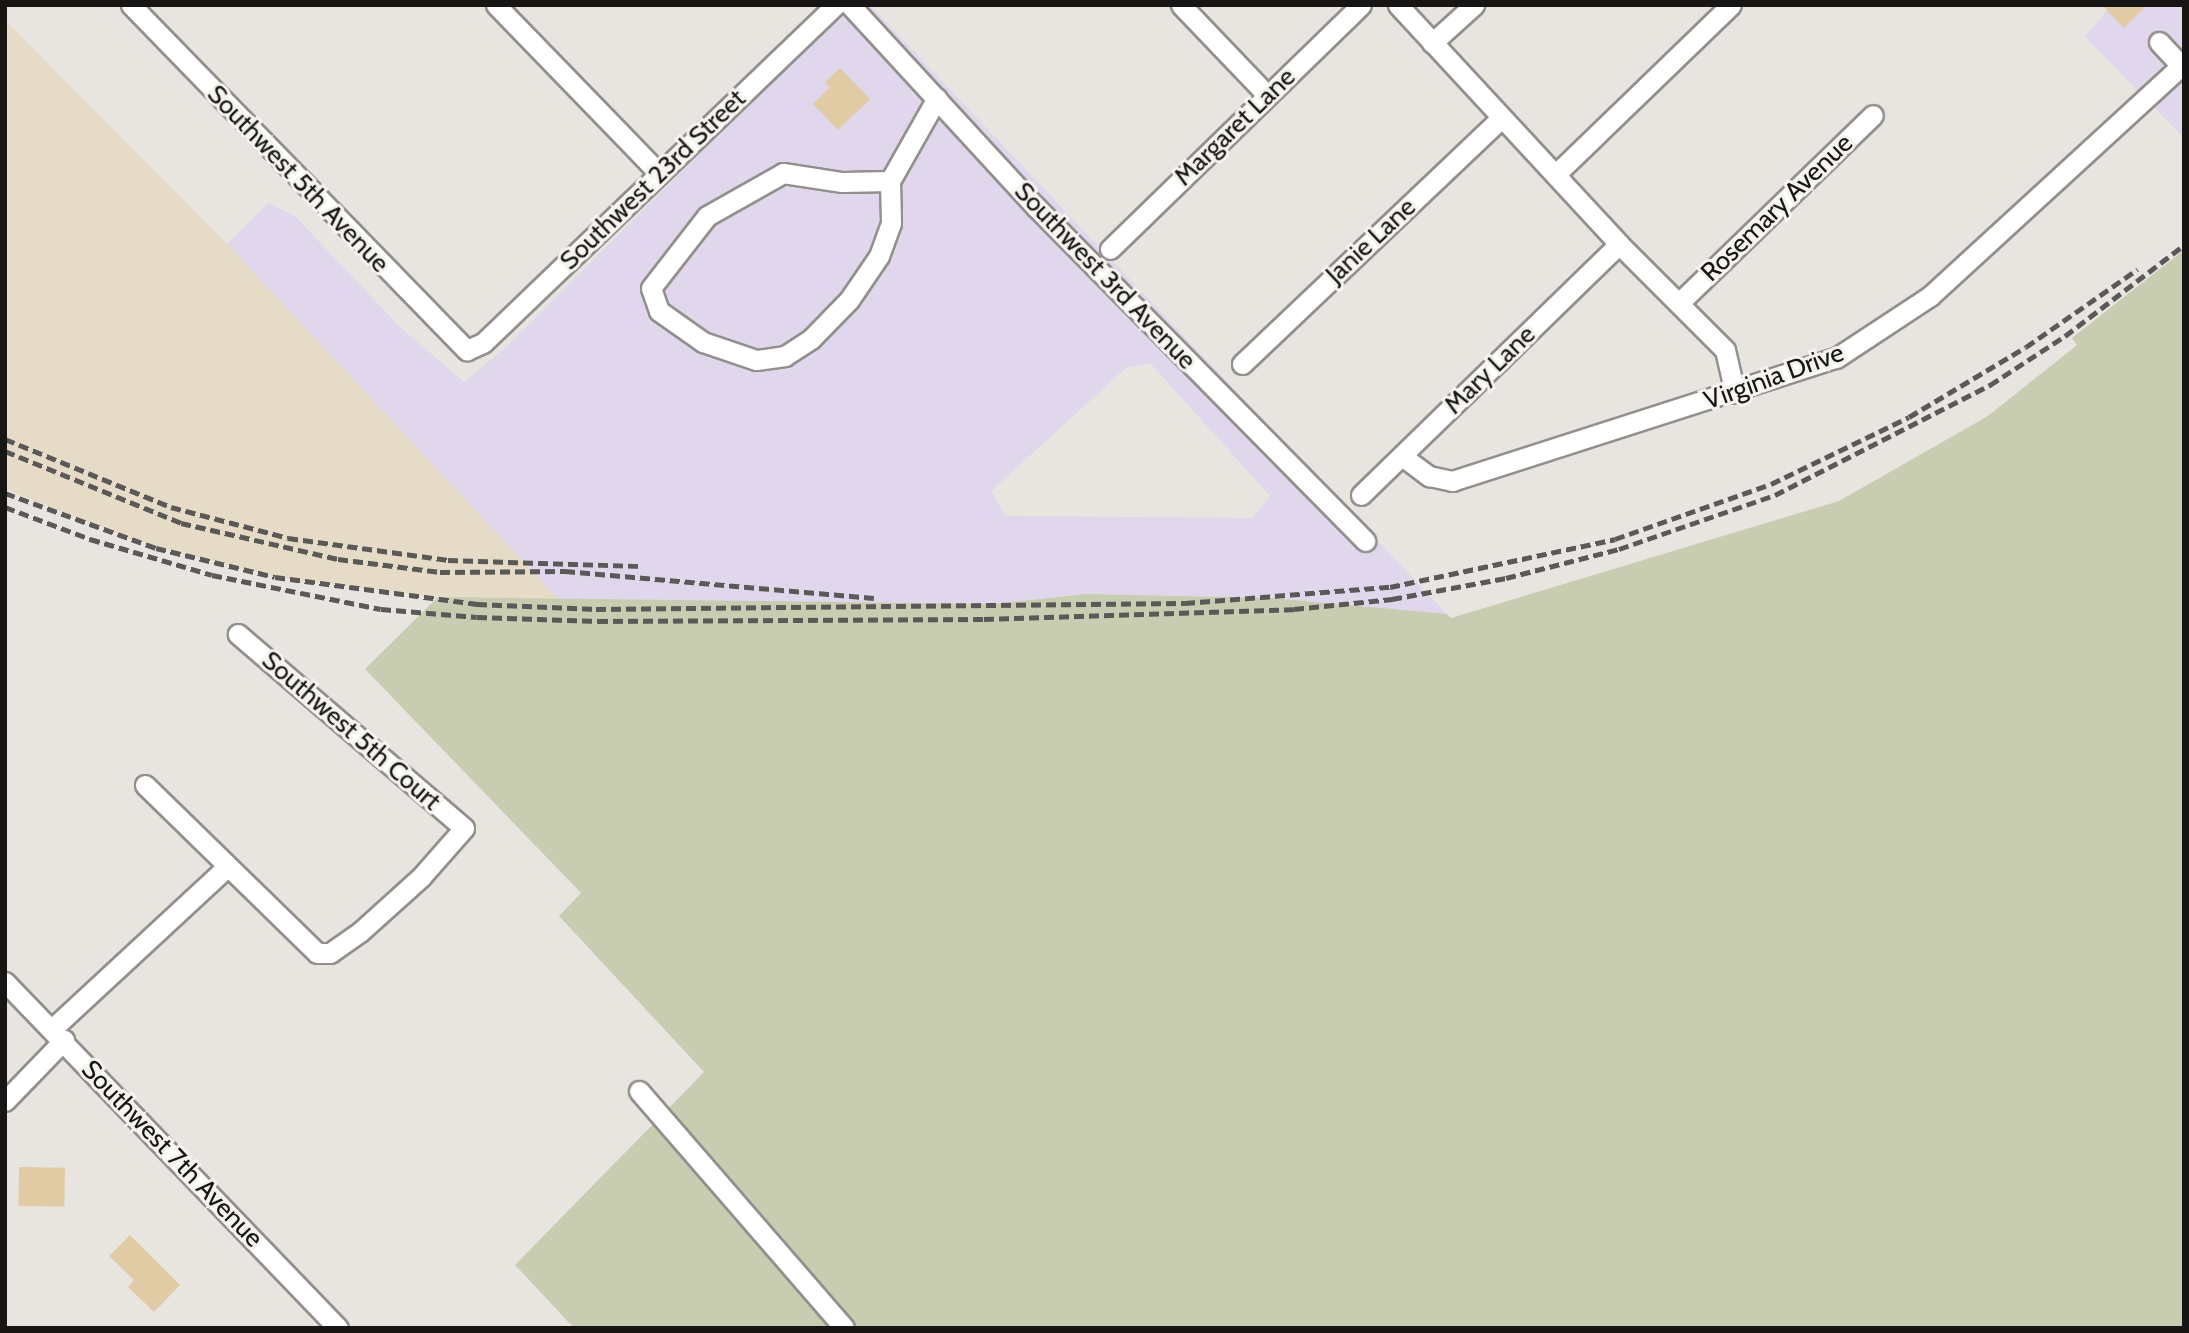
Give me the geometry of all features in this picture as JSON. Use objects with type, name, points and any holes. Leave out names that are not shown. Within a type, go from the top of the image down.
[{"type":"street","name":"Southwest 5th Avenue","points":[[131,5],[467,350]]},
{"type":"street","points":[[496,5],[659,173]]},
{"type":"street","name":"Southwest 23rd Street","points":[[467,350],[483,343],[835,5]]},
{"type":"street","name":"Southwest 3rd Avenue","points":[[850,5],[1045,216],[1365,541]]},
{"type":"street","points":[[1181,5],[1267,95]]},
{"type":"street","name":"Margaret Lane","points":[[1110,249],[1361,5]]},
{"type":"street","points":[[1398,5],[1619,244],[1681,301],[1725,350],[1735,393]]},
{"type":"street","points":[[1432,43],[1474,5]]},
{"type":"street","points":[[1556,174],[1731,5]]},
{"type":"street","points":[[2159,42],[2182,64]]},
{"type":"street","name":"Virginia Drive","points":[[1402,456],[1429,476],[1452,481],[1735,393],[1836,358],[1930,296],[2182,64]]},
{"type":"street","points":[[890,181],[842,182],[783,173],[707,216],[672,257],[651,288],[659,311],[703,342],[756,360],[785,356],[811,339],[849,300],[879,256],[891,223],[890,181],[937,98]]},
{"type":"street","name":"Rosemary Avenue","points":[[1681,301],[1873,116]]},
{"type":"street","name":"Janie Lane","points":[[1241,364],[1502,118]]},
{"type":"street","name":"Mary Lane","points":[[1361,495],[1619,244]]},
{"type":"street","name":"Southwest 5th Court","points":[[226,867],[258,892],[317,953],[330,953],[360,932],[421,877],[464,828],[238,634]]},
{"type":"street","points":[[5,1101],[58,1034],[226,867],[145,785]]},
{"type":"street","name":"Southwest 7th Avenue","points":[[5,982],[58,1034],[338,1328]]},
{"type":"street","points":[[639,1091],[844,1328]]},
{"type":"shaded area","points":[[848,5],[870,5],[1447,614],[1272,598],[1087,594],[992,604],[558,599],[227,244],[268,203],[295,216],[399,326],[464,382],[507,346]],"holes":[[[936,85],[1043,201],[1378,542],[1366,554],[1030,213]],[[1150,363],[1270,496],[1253,518],[1006,516],[991,491],[1126,368]]]},
{"type":"shaded area","points":[[2111,5],[2184,5],[2184,138],[2085,37]]},
{"type":"shaded area","points":[[5,20],[227,244],[558,599],[455,599],[280,578],[132,540],[5,489]]},
{"type":"green space","points":[[2184,250],[2184,1328],[855,1328],[667,1110],[704,1072],[559,916],[581,893],[365,669],[438,597],[992,604],[1086,594],[1272,598],[1447,614],[1451,618],[1839,501],[1988,416],[2077,345],[2072,338]]},
{"type":"green space","points":[[655,1122],[832,1328],[574,1328],[515,1265]]},
{"type":"building","points":[[2102,5],[2147,5],[2124,28]]},
{"type":"building","points":[[840,68],[870,99],[838,130],[813,104],[830,87],[825,82]]},
{"type":"building","points":[[19,1167],[65,1168],[64,1207],[18,1206]]},
{"type":"building","points":[[130,1235],[180,1285],[154,1312],[128,1287],[134,1280],[109,1256]]},
{"type":"railway","points":[[5,507],[90,539],[212,575],[381,609],[477,617],[598,621],[984,619],[1294,609],[1392,599],[1506,578],[1619,549],[1775,495],[1990,385],[2065,336],[2184,245]]},
{"type":"railway","points":[[5,493],[156,548],[275,577],[477,604],[596,609],[1185,603],[1390,587],[1615,539],[1771,484],[1909,417],[2026,347],[2138,269]]},
{"type":"railway","points":[[5,439],[171,507],[288,538],[448,560],[643,566]]},
{"type":"railway","points":[[5,451],[181,523],[338,559],[440,572],[565,571],[874,598]]}]
